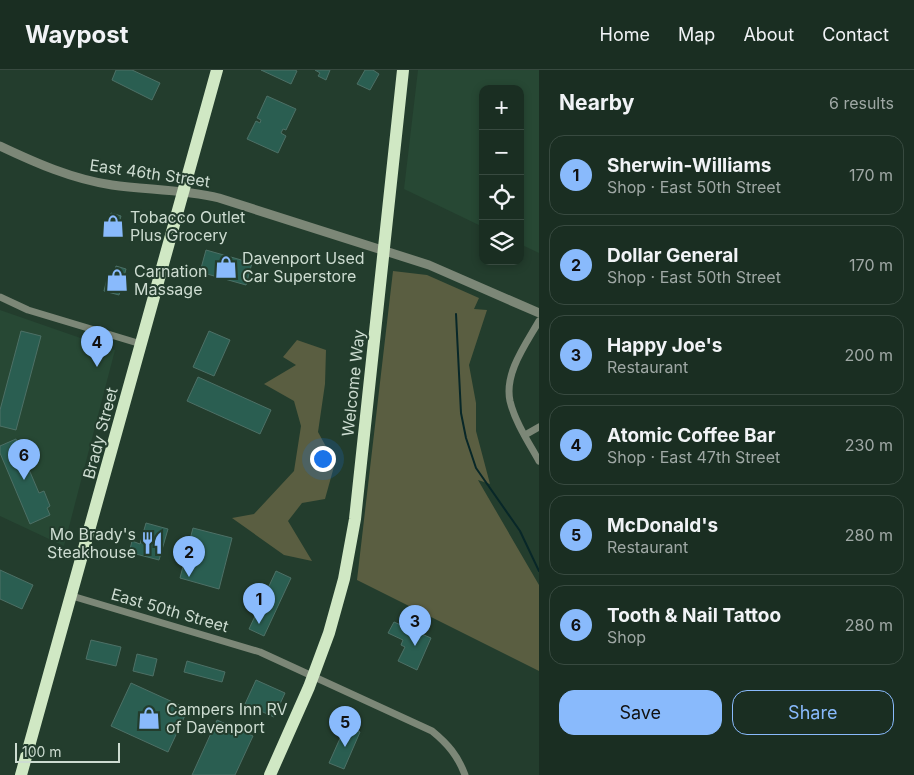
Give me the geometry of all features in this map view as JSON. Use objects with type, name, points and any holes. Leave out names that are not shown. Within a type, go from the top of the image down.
[{"type":"highway","name":"Brady Street","points":[[21,775],[185,191],[217,70]]},
{"type":"highway","name":"Welcome Way","points":[[270,775],[313,677],[344,580],[355,519],[404,70]]},
{"type":"street","name":"East 46th Street","points":[[0,146],[44,166],[83,179],[111,185],[185,191],[219,198],[459,277],[539,313]]},
{"type":"street","points":[[0,297],[28,310],[141,344]]},
{"type":"street","points":[[539,321],[517,360],[511,380],[510,400],[539,461]]},
{"type":"street","points":[[525,435],[539,427]]},
{"type":"street","name":"East 50th Street","points":[[72,596],[239,644],[432,731],[447,743],[459,760],[466,775]]},
{"type":"shaded area","points":[[418,70],[539,70],[539,253],[524,246],[524,85],[479,85],[479,225],[404,189]]},
{"type":"shaded area","points":[[393,271],[427,275],[479,298],[474,309],[487,310],[469,365],[476,403],[476,431],[490,484],[478,480],[539,585],[539,671],[357,580]]},
{"type":"shaded area","points":[[0,310],[115,350],[64,546],[0,516]]},
{"type":"shaded area","points":[[297,340],[326,350],[325,384],[318,432],[335,463],[325,499],[302,503],[288,521],[312,561],[284,555],[232,518],[254,514],[294,471],[301,426],[294,401],[264,384],[296,365],[283,357]]},
{"type":"building","points":[[116,70],[132,70],[160,83],[152,100],[112,80]]},
{"type":"building","points":[[261,70],[295,70],[297,71],[291,84]]},
{"type":"building","points":[[315,70],[330,70],[326,80],[318,76],[320,73]]},
{"type":"building","points":[[365,70],[373,70],[379,74],[370,90],[357,84]]},
{"type":"building","points":[[267,96],[296,109],[286,130],[283,129],[281,133],[286,136],[278,153],[247,139],[256,121],[260,123],[261,120],[257,118]]},
{"type":"building","name":"Tobacco Outlet Plus Grocery","points":[[111,213],[121,216],[115,238],[105,235]]},
{"type":"building","name":"Davenport Used Car Superstore","points":[[206,250],[252,263],[246,285],[200,272]]},
{"type":"building","name":"Carnation Massage","points":[[116,266],[126,269],[119,295],[104,291],[107,279],[112,281]]},
{"type":"building","points":[[21,331],[41,336],[16,430],[0,426],[0,410]]},
{"type":"building","points":[[209,331],[230,340],[214,376],[193,367]]},
{"type":"building","points":[[198,377],[271,410],[260,434],[187,401]]},
{"type":"building","points":[[16,439],[39,493],[44,491],[50,506],[47,508],[50,515],[30,524],[0,453],[0,446]]},
{"type":"building","name":"Mo Brady's Steakhouse","points":[[146,523],[168,529],[159,560],[132,553],[133,550],[130,549],[132,541],[140,544]]},
{"type":"building","points":[[193,528],[232,538],[219,589],[180,578]]},
{"type":"building","points":[[0,570],[33,585],[22,609],[0,599]]},
{"type":"building","points":[[276,571],[291,578],[264,636],[249,629]]},
{"type":"building","points":[[394,622],[431,638],[417,670],[398,661],[405,647],[401,645],[403,640],[388,633]]},
{"type":"building","points":[[91,640],[121,647],[116,666],[86,659]]},
{"type":"building","points":[[137,654],[157,659],[153,676],[133,671]]},
{"type":"building","points":[[187,661],[225,672],[222,682],[184,672]]},
{"type":"building","points":[[256,680],[285,693],[274,717],[245,704]]},
{"type":"building","name":"Campers Inn RV of Davenport","points":[[131,683],[188,709],[168,752],[111,726]]},
{"type":"building","points":[[217,720],[253,736],[235,775],[192,775]]},
{"type":"building","points":[[346,725],[360,732],[344,769],[329,763]]},
{"type":"waterway","points":[[456,314],[461,413],[466,438],[476,468],[520,531],[539,571]]},
{"type":"place","name":"Tobacco Outlet Plus Grocery","points":[[113,226]]},
{"type":"place","name":"Davenport Used Car Superstore","points":[[226,267]]},
{"type":"place","name":"Carnation Massage","points":[[117,280]]},
{"type":"place","name":"Atomic Coffee Bar","points":[[97,367]]},
{"type":"place","name":"Tooth & Nail Tattoo","points":[[24,480]]},
{"type":"place","name":"Mo Brady's Steakhouse","points":[[152,543]]},
{"type":"place","name":"Dollar General","points":[[189,577]]},
{"type":"place","name":"Sherwin-Williams","points":[[259,624]]},
{"type":"place","name":"Happy Joe's","points":[[415,646]]},
{"type":"place","name":"Campers Inn RV of Davenport","points":[[149,718]]},
{"type":"place","name":"McDonald's","points":[[345,747]]}]
